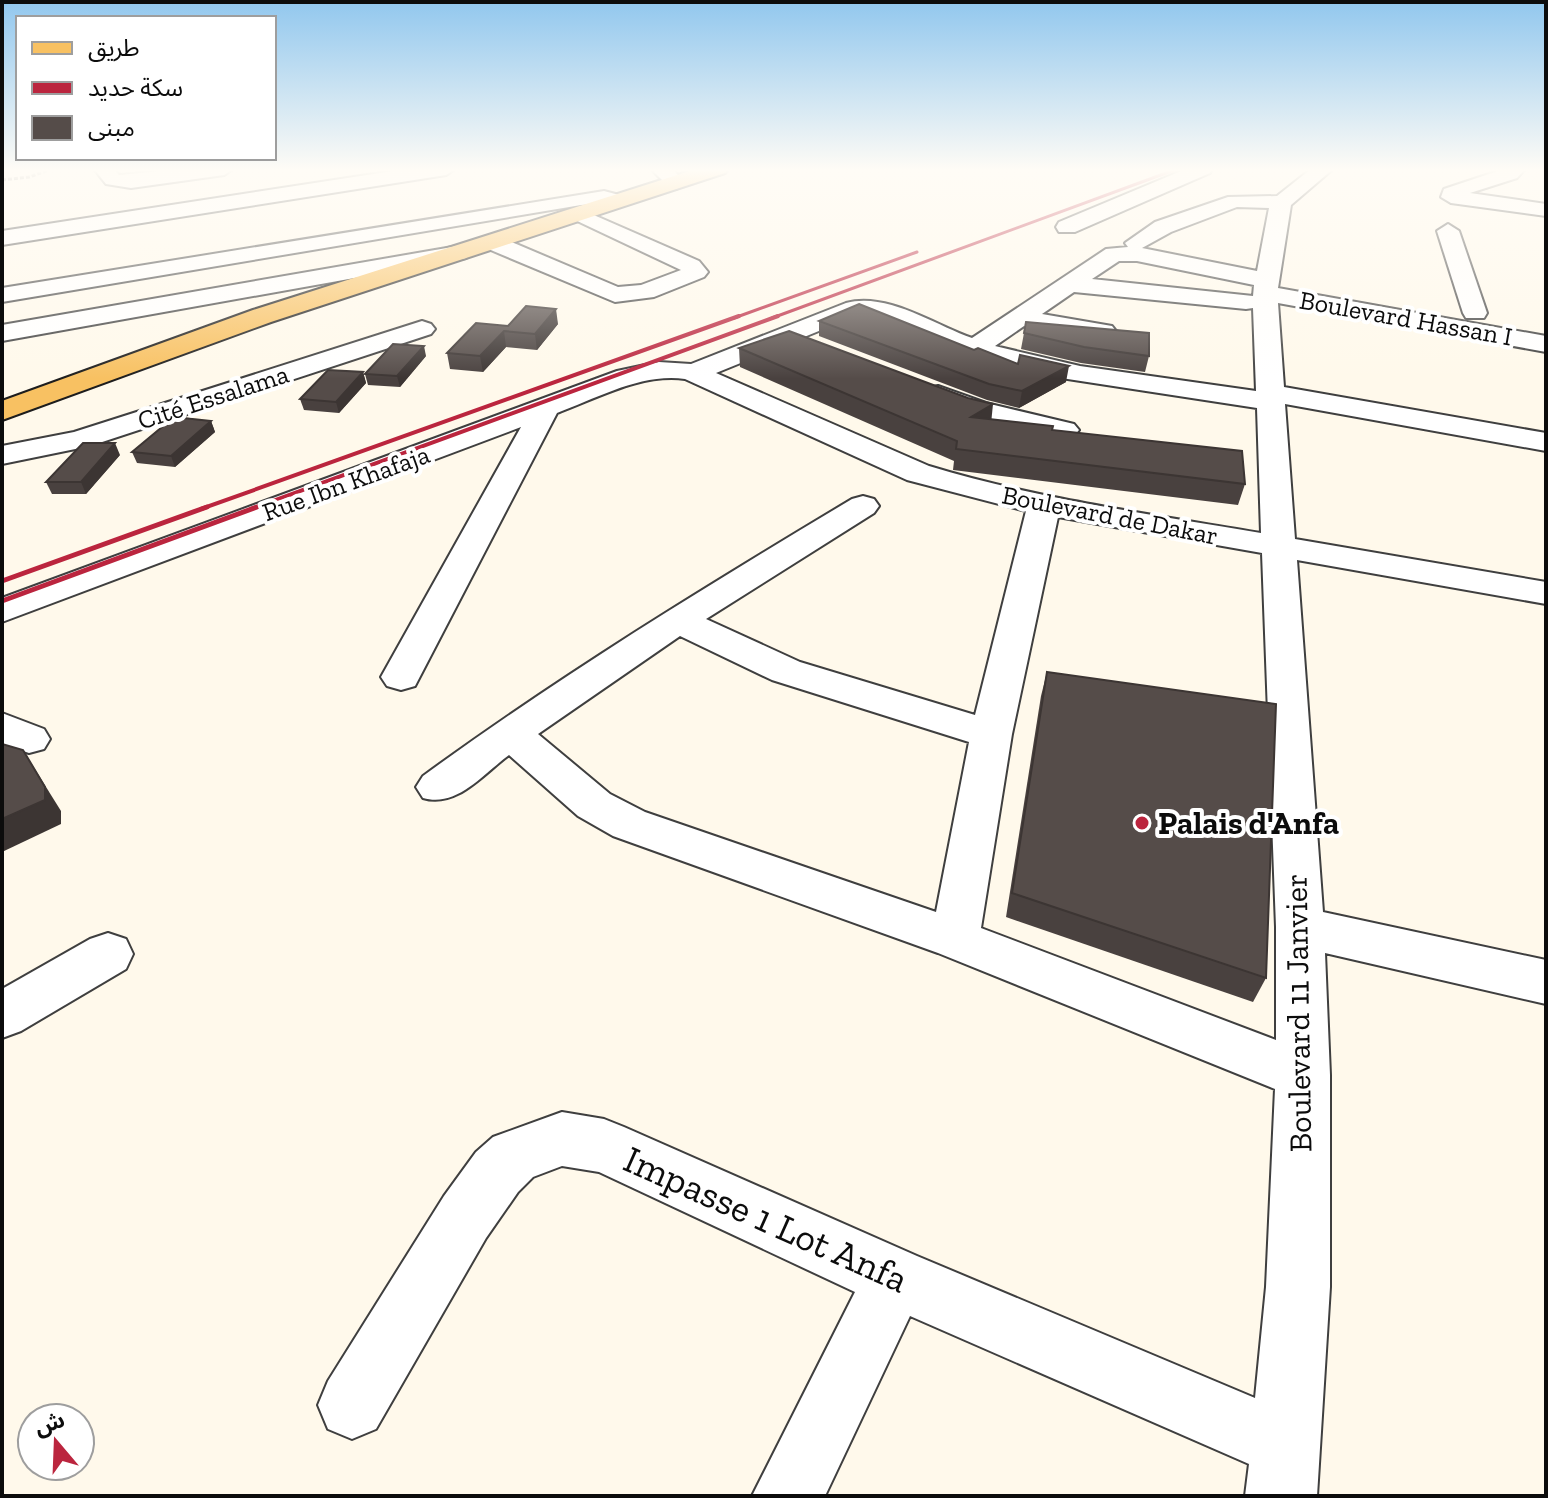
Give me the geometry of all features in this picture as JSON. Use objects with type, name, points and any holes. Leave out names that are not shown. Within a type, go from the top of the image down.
[{"type":"main road","points":[[2,411],[262,316],[505,239]]},
{"type":"street","points":[[2,295],[345,239]]},
{"type":"street","points":[[467,239],[477,248],[615,295],[645,292],[696,272],[691,266],[632,239]]},
{"type":"street","points":[[1136,243],[1143,239]]},
{"type":"street","name":"Boulevard 11 Janvier","points":[[1273,239],[1266,288],[1300,927],[1303,1075],[1298,1287],[1284,1471]]},
{"type":"street","points":[[1439,239],[1475,313]]},
{"type":"street","points":[[308,245],[329,276]]},
{"type":"street","points":[[2,333],[477,248]]},
{"type":"street","points":[[975,348],[1114,254],[1126,252],[1266,288]]},
{"type":"street","points":[[1445,255],[1449,308]]},
{"type":"street","points":[[1068,284],[1266,288]]},
{"type":"street","name":"Boulevard Hassan I","points":[[1266,288],[1449,308],[1546,325]]},
{"type":"street","name":"Boulevard Hassan I","points":[[1266,288],[1546,344]]},
{"type":"street","points":[[693,373],[783,335],[855,308],[865,308],[880,310],[975,348],[1063,371],[1271,398],[1546,442]]},
{"type":"street","points":[[122,340],[262,316]]},
{"type":"street","points":[[85,318],[93,345]]},
{"type":"street","points":[[1021,318],[1103,331]]},
{"type":"street","name":"Cité Essalama","points":[[2,455],[118,428],[422,329]]},
{"type":"street","points":[[783,335],[824,351]]},
{"type":"street","name":"Rue Ibn Khafaja","points":[[2,611],[646,371],[673,369],[693,373]]},
{"type":"street","name":"Boulevard de Dakar","points":[[693,373],[918,473],[1044,505],[1546,593]]},
{"type":"street","points":[[907,383],[977,409],[1064,430]]},
{"type":"street","points":[[401,677],[545,409]]},
{"type":"street","points":[[955,939],[991,734],[1044,505]]},
{"type":"street","points":[[438,787],[509,732],[677,620],[863,506]]},
{"type":"street","points":[[677,620],[786,671],[865,698],[991,734]]},
{"type":"street","points":[[509,732],[594,805],[629,824],[955,939],[1303,1075]]},
{"type":"street","points":[[1300,927],[1546,982]]},
{"type":"street","points":[[2,1015],[108,954]]},
{"type":"street","name":"Impasse 1 Lot Anfa","points":[[352,1405],[465,1217],[497,1172],[513,1157],[562,1139],[604,1146],[895,1278],[1284,1471]]},
{"type":"street","points":[[788,1496],[895,1278]]},
{"type":"building","points":[[859,304],[974,350],[978,348],[1018,364],[1020,355],[1069,366],[1022,391],[989,384],[819,321]]},
{"type":"building","points":[[526,306],[556,309],[535,334],[504,331],[480,356],[447,353],[476,323],[508,326]]},
{"type":"building","points":[[1026,322],[1149,333],[1149,356],[1084,347],[1024,333]]},
{"type":"building","points":[[789,331],[968,398],[993,404],[971,417],[1053,426],[1052,430],[1242,451],[1245,484],[956,449],[957,441],[739,348]]},
{"type":"building","points":[[393,344],[424,346],[397,376],[365,374]]},
{"type":"building","points":[[328,370],[363,372],[336,402],[300,399]]},
{"type":"building","points":[[174,417],[211,421],[171,456],[132,452]]},
{"type":"building","points":[[83,443],[115,443],[81,482],[46,482]]},
{"type":"building","name":"Palais d'Anfa","points":[[1047,672],[1276,704],[1266,978],[1012,893]]},
{"type":"building","points":[[2,744],[23,750],[45,787],[45,800],[2,819]]},
{"type":"railway","points":[[772,318],[987,239]]},
{"type":"railway","points":[[734,318],[917,252]]},
{"type":"railway","points":[[201,509],[739,316]]},
{"type":"railway","points":[[251,509],[778,316]]},
{"type":"railway","points":[[2,581],[207,507]]},
{"type":"railway","points":[[2,601],[257,507]]},
{"type":"place","name":"Palais d'Anfa","points":[[1142,823]]}]
